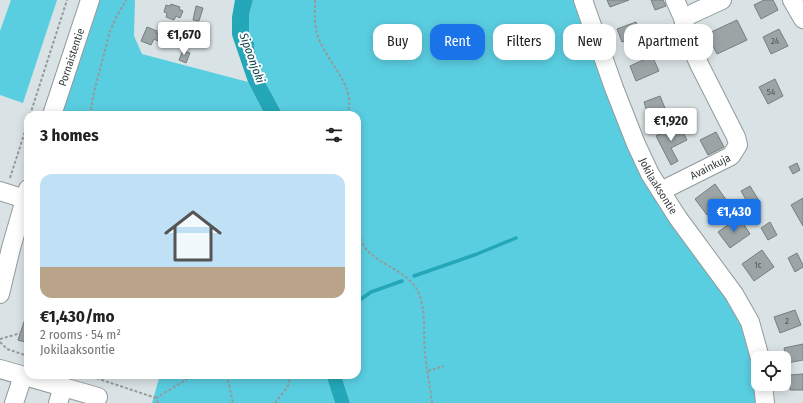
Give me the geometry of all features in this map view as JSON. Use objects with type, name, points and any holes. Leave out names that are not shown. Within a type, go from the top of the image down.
[{"type":"street","name":"Pornaistentie","points":[[53,111],[90,0]]},
{"type":"street","name":"Jokilaaksontie","points":[[583,0],[636,144],[650,174],[678,218],[734,294],[750,322],[758,351]]},
{"type":"street","name":"Avainkuja","points":[[661,191],[731,156],[738,145],[736,137],[689,42],[675,0]]},
{"type":"street","points":[[682,18],[722,0]]},
{"type":"street","points":[[792,0],[803,19]]},
{"type":"street","points":[[3,192],[24,194]]},
{"type":"street","points":[[0,294],[24,201]]},
{"type":"street","points":[[0,273],[11,248]]},
{"type":"street","points":[[0,369],[20,393],[98,397]]},
{"type":"street","points":[[763,391],[764,403]]},
{"type":"path","points":[[31,111],[67,0]]},
{"type":"path","points":[[91,111],[94,92],[110,31],[126,0]]},
{"type":"path","points":[[316,0],[315,22],[317,35],[334,68],[346,85],[350,100],[349,111]]},
{"type":"path","points":[[3,192],[24,133]]},
{"type":"path","points":[[361,239],[364,247],[377,260],[404,274],[416,289],[422,304],[425,354],[432,403]]},
{"type":"path","points":[[20,334],[0,340],[7,349],[24,355]]},
{"type":"path","points":[[428,371],[444,366]]},
{"type":"path","points":[[99,379],[156,398],[188,379]]},
{"type":"path","points":[[228,379],[233,403]]},
{"type":"path","points":[[275,403],[288,386],[289,379]]},
{"type":"path","points":[[156,398],[158,403]]},
{"type":"shaded area","points":[[11,0],[57,0],[23,103],[0,95],[0,31]]},
{"type":"shaded area","points":[[90,0],[135,0],[134,36],[142,54],[248,82],[263,111],[53,111]]},
{"type":"shaded area","points":[[253,0],[583,0],[592,24],[563,24],[563,60],[605,60],[636,144],[712,263],[755,351],[751,351],[751,391],[761,391],[765,403],[350,403],[342,379],[361,379],[361,111],[281,111],[264,80],[255,57],[254,43],[249,33],[249,15]]},
{"type":"shaded area","points":[[159,379],[327,379],[335,403],[152,403]]},
{"type":"water","name":"Sipoonjoki","points":[[235,0],[253,0],[249,15],[249,33],[254,43],[255,57],[264,80],[281,111],[263,111],[248,82],[232,35],[232,17]]},
{"type":"water","points":[[327,379],[342,379],[350,403],[335,403]]},
{"type":"building","points":[[607,0],[629,0],[610,7]]},
{"type":"building","points":[[651,0],[663,0],[666,6],[655,10]]},
{"type":"building","points":[[764,0],[773,0],[778,10],[761,19],[754,5]]},
{"type":"building","points":[[171,4],[180,7],[179,9],[183,11],[180,18],[176,16],[174,20],[166,17],[167,13],[164,12],[166,5],[170,6]]},
{"type":"building","points":[[196,6],[203,8],[199,21],[193,20]]},
{"type":"building","points":[[737,20],[747,40],[717,54],[713,46],[713,31]]},
{"type":"building","points":[[178,22],[185,25],[183,29],[176,27]]},
{"type":"building","points":[[624,26],[624,41],[622,42],[617,29]]},
{"type":"building","points":[[147,27],[157,31],[156,33],[160,34],[158,41],[154,39],[151,45],[141,41]]},
{"type":"building","points":[[779,29],[788,46],[771,54],[763,37]]},
{"type":"building","points":[[183,50],[190,53],[186,63],[179,60]]},
{"type":"building","points":[[643,60],[654,60],[659,71],[636,81],[630,66]]},
{"type":"building","points":[[775,79],[783,96],[768,104],[759,87]]},
{"type":"building","points":[[660,96],[665,108],[648,115],[644,102]]},
{"type":"building","points":[[679,124],[687,140],[671,148],[678,161],[671,165],[656,136]]},
{"type":"building","points":[[716,132],[724,147],[708,155],[700,140]]},
{"type":"building","points":[[797,163],[800,170],[793,174],[789,167]]},
{"type":"building","points":[[715,184],[727,201],[707,215],[695,199]]},
{"type":"building","points":[[750,186],[758,199],[749,205],[741,191]]},
{"type":"building","points":[[803,198],[803,226],[791,205]]},
{"type":"building","points":[[739,217],[750,234],[730,248],[718,232]]},
{"type":"building","points":[[770,222],[777,235],[768,240],[761,228]]},
{"type":"building","points":[[762,250],[774,267],[754,281],[742,264]]},
{"type":"building","points":[[797,253],[803,267],[795,272],[788,258]]},
{"type":"building","points":[[795,310],[801,325],[780,333],[774,317]]},
{"type":"building","points":[[24,322],[24,342],[18,340]]},
{"type":"building","points":[[803,344],[803,360],[791,362],[791,351],[785,351],[784,348]]},
{"type":"building","points":[[803,374],[803,390],[791,390],[791,375]]},
{"type":"waterway","points":[[414,276],[477,254],[516,238]]},
{"type":"waterway","points":[[361,299],[371,292],[402,281]]}]
